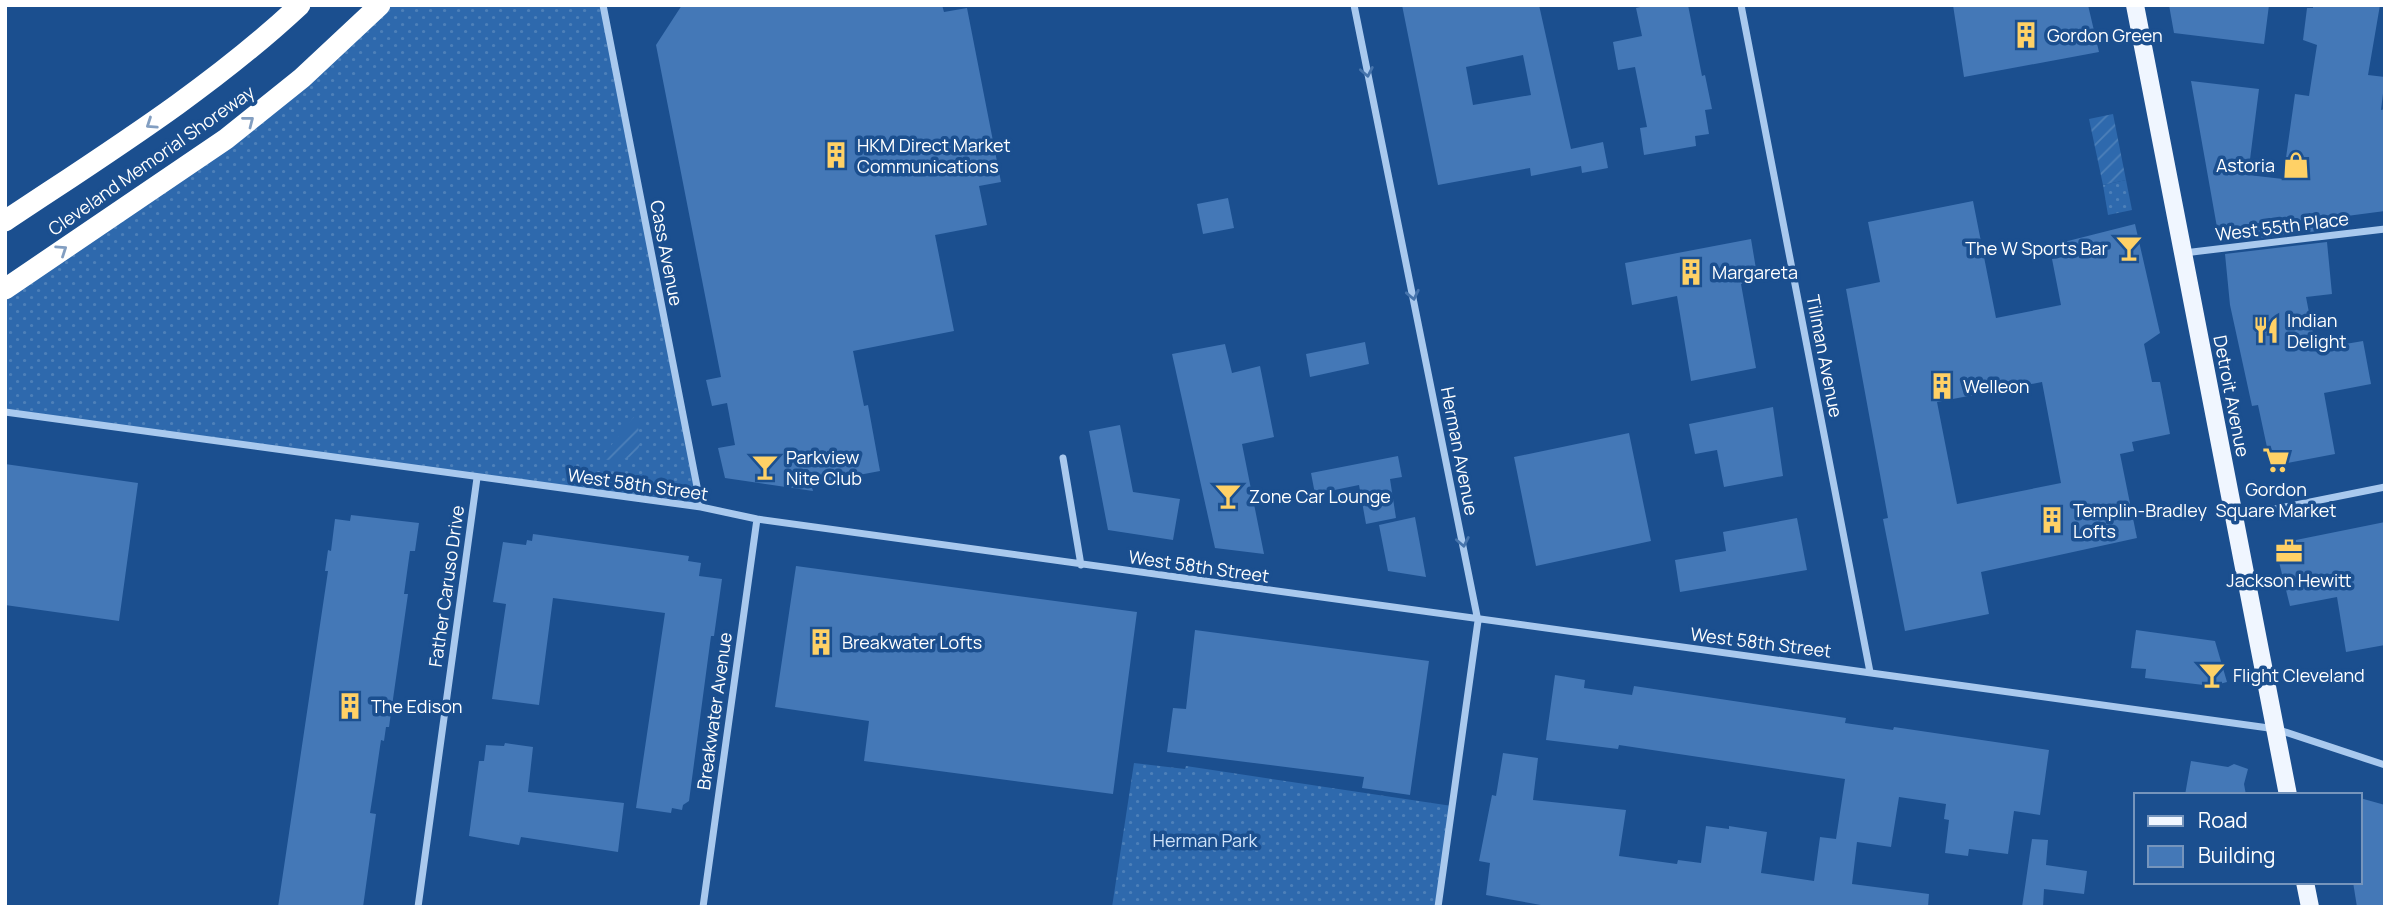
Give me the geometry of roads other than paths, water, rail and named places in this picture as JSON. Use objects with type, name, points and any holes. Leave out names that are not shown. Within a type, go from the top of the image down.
[{"type":"highway","name":"Cleveland Memorial Shoreway","points":[[5,221],[182,103],[245,54],[300,5]]},
{"type":"highway","name":"Cleveland Memorial Shoreway","points":[[5,289],[226,139],[302,78],[380,5]]},
{"type":"main road","name":"Detroit Avenue","points":[[2135,5],[2288,793]]},
{"type":"main road","points":[[2305,884],[2310,907]]},
{"type":"street","name":"Cass Avenue","points":[[603,5],[701,507]]},
{"type":"street","name":"Herman Avenue","points":[[1354,5],[1478,621],[1438,907]]},
{"type":"street","name":"Tillman Avenue","points":[[1741,5],[1870,672]]},
{"type":"street","name":"West 55th Place","points":[[2183,253],[2385,229]]},
{"type":"street","name":"West 58th Street","points":[[5,412],[701,507],[757,519],[1478,621],[2276,729],[2385,765]]},
{"type":"street","points":[[1063,458],[1082,565]]},
{"type":"street","name":"Father Caruso Drive","points":[[418,907],[477,478]]},
{"type":"street","points":[[2235,517],[2385,487]]},
{"type":"street","name":"Breakwater Avenue","points":[[703,907],[757,519]]},
{"type":"place","name":"Gordon Green","points":[[2026,35]]},
{"type":"place","name":"HKM Direct Market Communications","points":[[836,155]]},
{"type":"place","name":"Astoria","points":[[2296,165]]},
{"type":"place","name":"The W Sports Bar","points":[[2129,248]]},
{"type":"place","name":"Margareta","points":[[1691,272]]},
{"type":"place","name":"Indian Delight","points":[[2266,330]]},
{"type":"place","name":"Welleon","points":[[1942,386]]},
{"type":"place","name":"Gordon Square Market","points":[[2276,460]]},
{"type":"place","name":"Parkview Nite Club","points":[[765,467]]},
{"type":"place","name":"Zone Car Lounge","points":[[1228,496]]},
{"type":"place","name":"Templin-Bradley Lofts","points":[[2052,520]]},
{"type":"place","name":"Jackson Hewitt","points":[[2289,551]]},
{"type":"place","name":"Breakwater Lofts","points":[[821,642]]},
{"type":"place","name":"Flight Cleveland","points":[[2212,675]]},
{"type":"place","name":"The Edison","points":[[350,706]]},
{"type":"park label","name":"Herman Park","points":[[1205,840]]}]
